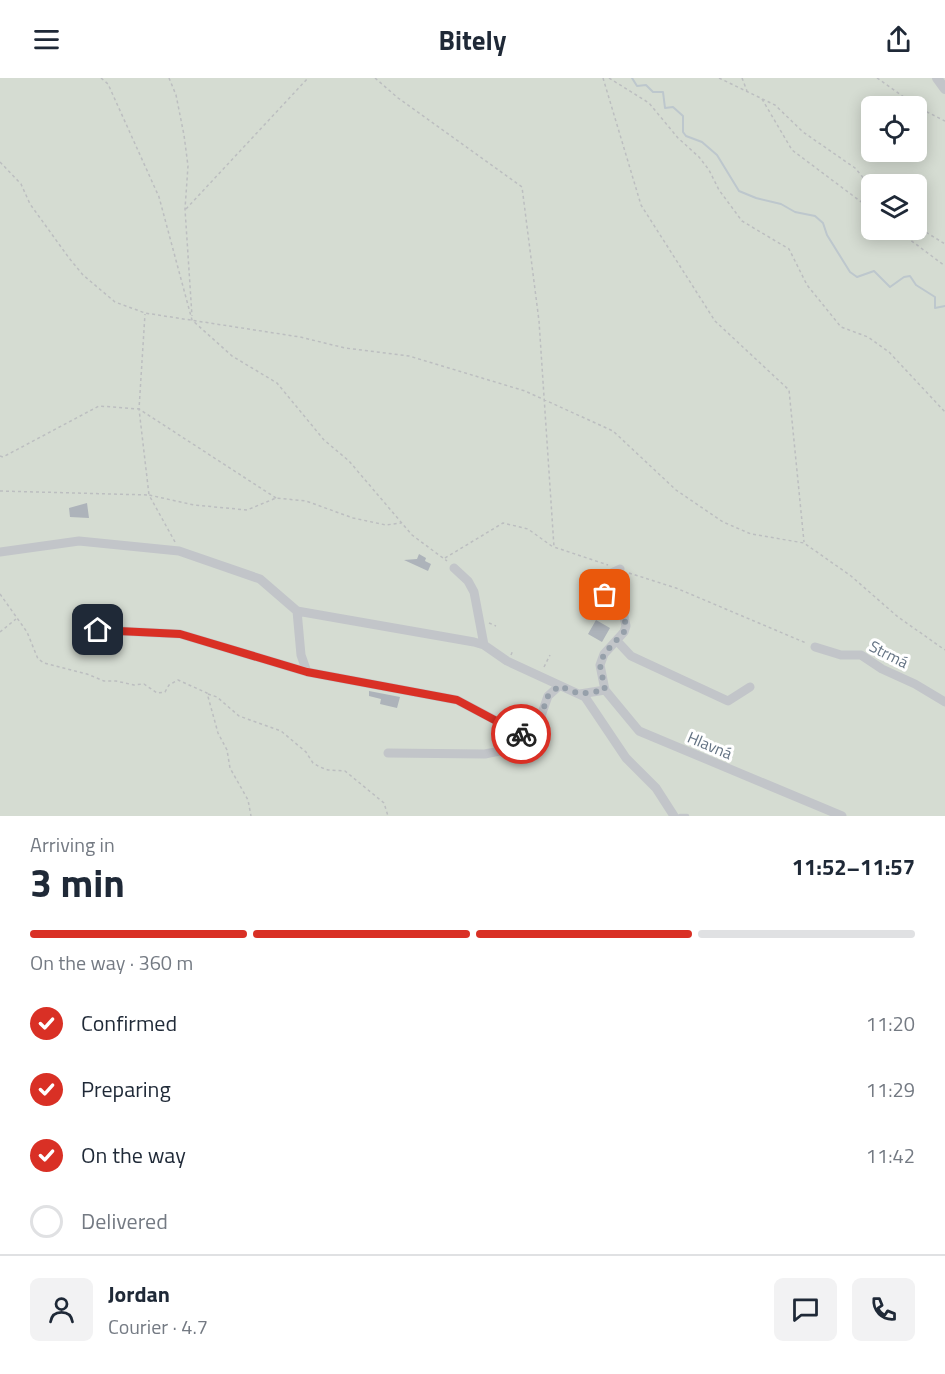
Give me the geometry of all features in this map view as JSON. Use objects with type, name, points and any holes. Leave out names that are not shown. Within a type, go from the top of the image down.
[{"type":"street","points":[[937,78],[945,89]]},
{"type":"street","points":[[0,552],[79,541],[179,550],[260,579],[297,611],[484,645],[507,661],[580,694],[588,701],[626,758],[656,788],[674,816]]},
{"type":"street","points":[[454,568],[468,581],[474,592],[484,645]]},
{"type":"street","points":[[580,694],[605,690],[600,665],[604,654],[617,641],[626,626],[622,607],[600,591],[599,583],[605,576],[620,569]]},
{"type":"street","points":[[297,611],[302,655],[307,672]]},
{"type":"street","points":[[77,629],[180,634],[307,672],[457,700],[527,737]]},
{"type":"street","points":[[617,641],[630,656],[710,690],[728,701],[750,687]]},
{"type":"street","name":"Strmá","points":[[815,647],[841,655],[861,655],[882,669],[915,684],[945,702]]},
{"type":"street","points":[[388,753],[485,754],[515,748],[536,730],[548,696],[559,686]]},
{"type":"street","name":"Hlavná","points":[[605,690],[639,731],[842,816]]},
{"type":"lane","points":[[680,816],[687,816]]},
{"type":"path","points":[[101,78],[108,84],[159,197],[192,320],[232,356],[277,382],[324,440],[349,461],[412,535],[454,568]]},
{"type":"path","points":[[169,78],[176,95],[188,166],[185,209],[192,320]]},
{"type":"path","points":[[185,209],[308,78]]},
{"type":"path","points":[[375,78],[398,98],[522,187],[539,321],[554,547]]},
{"type":"path","points":[[603,78],[641,205],[715,321],[789,390],[804,543]]},
{"type":"path","points":[[609,78],[650,104],[678,138],[699,157],[709,170],[719,190],[742,221],[789,249],[807,285],[841,327],[868,337],[888,352],[945,412]]},
{"type":"path","points":[[719,78],[775,105],[803,132],[855,168],[861,175]]},
{"type":"path","points":[[742,78],[747,92]]},
{"type":"path","points":[[877,78],[921,108],[945,121]]},
{"type":"path","points":[[762,99],[792,150],[861,202]]},
{"type":"path","points":[[0,162],[21,184],[30,204],[83,274],[116,302],[145,314],[300,337],[345,348],[409,356],[525,391],[613,431],[676,490],[723,522],[751,534],[804,543],[851,576],[898,617],[945,650]]},
{"type":"path","points":[[927,233],[945,244]]},
{"type":"path","points":[[910,240],[945,266]]},
{"type":"path","points":[[145,314],[139,409],[149,495],[179,550]]},
{"type":"path","points":[[0,456],[3,457],[99,406],[139,409],[276,498],[306,501],[353,518],[386,525],[402,523]]},
{"type":"path","points":[[0,490],[149,495],[194,505],[247,510],[276,498]]},
{"type":"path","points":[[444,559],[502,523],[528,530],[554,547],[676,588],[815,647]]},
{"type":"path","points":[[0,594],[1,599],[21,623],[33,644],[33,650],[38,659],[44,663],[87,674],[104,681],[144,684],[157,693],[165,692],[169,685],[177,680],[217,697],[239,716],[264,727],[281,731],[306,752],[313,763],[328,770],[345,771],[384,803],[388,816]]},
{"type":"path","points":[[0,632],[16,618]]},
{"type":"path","points":[[539,676],[550,654]]},
{"type":"path","points":[[207,693],[218,733],[227,750],[230,768],[248,800],[251,816]]},
{"type":"shaded area","points":[[0,78],[945,78],[945,816],[0,816]]},
{"type":"building","points":[[87,503],[89,518],[70,517],[69,508]]},
{"type":"building","points":[[419,554],[431,564],[428,571],[404,560],[417,559]]},
{"type":"building","points":[[596,620],[610,628],[602,642],[588,634]]},
{"type":"building","points":[[369,691],[400,697],[397,708],[380,704],[381,699],[369,696]]},
{"type":"waterway","points":[[632,78],[637,86],[646,85],[653,92],[663,92],[665,108],[673,107],[683,116],[683,132],[686,136],[702,142],[717,155],[739,191],[781,204],[795,212],[815,216],[823,223],[827,235],[850,272],[857,277],[874,271],[890,287],[904,277],[910,276],[916,285],[935,297],[935,308],[945,306]]},
{"type":"way so far","points":[[521,734],[527,737],[536,730],[548,696],[559,686],[580,694],[605,690],[600,665],[604,654],[624,632],[626,626],[622,607],[605,595]]},
{"type":"route","points":[[98,630],[180,634],[307,672],[457,700],[521,734]]}]
